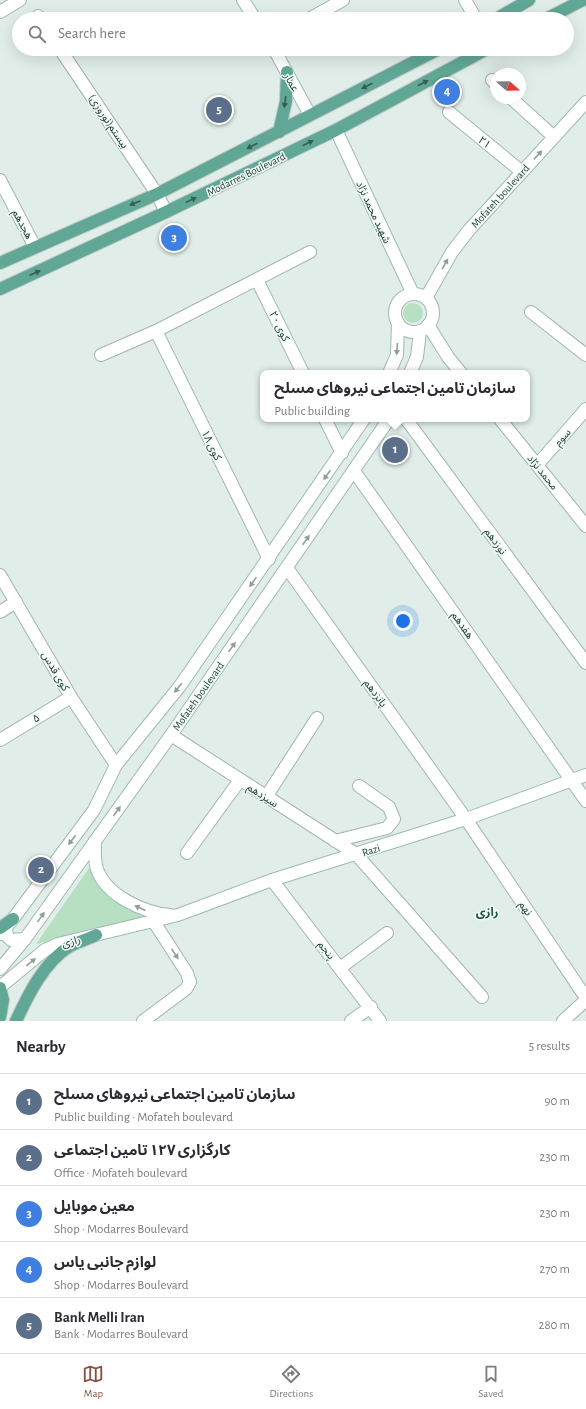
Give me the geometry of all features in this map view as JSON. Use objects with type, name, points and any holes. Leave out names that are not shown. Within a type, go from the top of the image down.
[{"type":"main road","points":[[508,12],[529,0]]},
{"type":"main road","points":[[560,12],[583,0]]},
{"type":"main road","name":"Modarres Boulevard","points":[[0,263],[157,194],[425,56]]},
{"type":"main road","name":"Modarres Boulevard","points":[[0,289],[166,212],[336,130],[474,56]]},
{"type":"main road","points":[[279,132],[286,101],[287,72]]},
{"type":"main road","points":[[16,1021],[39,979],[54,960],[70,946],[96,935]]},
{"type":"main road","points":[[0,987],[3,1000],[0,1017]]},
{"type":"street","points":[[0,12],[20,0]]},
{"type":"street","points":[[243,0],[251,12]]},
{"type":"street","points":[[322,12],[343,0]]},
{"type":"street","points":[[465,0],[472,12]]},
{"type":"street","name":"بیستم(نوروزی)","points":[[65,56],[157,194],[166,212]]},
{"type":"street","name":"عمار","points":[[278,56],[310,115]]},
{"type":"street","name":"Mofateh boulevard","points":[[426,298],[452,252],[469,230],[586,102]]},
{"type":"street","points":[[518,104],[554,137]]},
{"type":"street","name":"۲۱","points":[[449,112],[522,172]]},
{"type":"street","name":"شهید محمد نژاد","points":[[336,130],[413,294]]},
{"type":"street","name":"هجدهم","points":[[0,180],[35,247]]},
{"type":"street","points":[[102,355],[156,331],[310,252]]},
{"type":"street","name":"کوی ۲۰","points":[[258,280],[302,370]]},
{"type":"street","points":[[390,370],[397,355],[398,323],[395,314],[397,304],[403,297],[413,294],[426,298],[433,311],[424,328],[417,357],[411,370]]},
{"type":"street","points":[[531,312],[586,355]]},
{"type":"street","points":[[398,323],[410,331],[424,328]]},
{"type":"street","points":[[424,328],[459,370]]},
{"type":"street","name":"کوی ۱۸","points":[[156,331],[269,559]]},
{"type":"street","name":"سوم","points":[[538,464],[586,409]]},
{"type":"street","points":[[326,422],[342,453]]},
{"type":"street","name":"Mofateh boulevard","points":[[5,927],[94,810],[116,765],[180,686],[362,422]]},
{"type":"street","name":"Mofateh boulevard","points":[[0,969],[25,939],[171,735],[387,422]]},
{"type":"street","name":"نوزدهم","points":[[408,422],[586,663]]},
{"type":"street","name":"محمد نژاد","points":[[503,422],[538,464],[586,526]]},
{"type":"street","name":"هفدهم","points":[[354,471],[586,801]]},
{"type":"street","name":"پانزدهم","points":[[287,568],[466,819]]},
{"type":"street","name":"کوی قدس","points":[[0,575],[71,697],[116,765]]},
{"type":"street","points":[[240,599],[257,611]]},
{"type":"street","points":[[0,612],[16,602]]},
{"type":"street","name":"۵","points":[[0,740],[71,697]]},
{"type":"street","points":[[266,797],[317,718]]},
{"type":"street","name":"سیزدهم","points":[[171,735],[356,854],[482,997]]},
{"type":"street","name":"Razi","points":[[154,922],[178,915],[272,880],[466,819],[586,775]]},
{"type":"street","points":[[187,853],[240,780]]},
{"type":"street","points":[[335,841],[387,828],[394,819],[389,807],[359,786]]},
{"type":"street","name":"نهم","points":[[466,819],[586,999]]},
{"type":"street","points":[[95,841],[97,870],[105,882],[116,893],[129,903],[146,911],[178,915]]},
{"type":"street","name":"پنجم","points":[[272,880],[371,1007],[380,1021]]},
{"type":"street","points":[[143,1021],[186,989],[190,982],[187,973],[154,922]]},
{"type":"street","name":"رازی","points":[[0,987],[45,950],[58,944],[154,922]]},
{"type":"street","points":[[5,927],[9,938],[14,940],[25,939]]},
{"type":"street","points":[[340,968],[387,933]]},
{"type":"street","points":[[562,1021],[586,999]]},
{"type":"street","points":[[351,1021],[371,1007]]},
{"type":"green space","points":[[413,303],[420,306],[423,313],[420,320],[413,323],[406,320],[403,313],[406,306]]},
{"type":"green space","points":[[89,868],[112,899],[148,920],[36,944]]},
{"type":"place","name":"لوازم جانبی یاس","points":[[447,92]]},
{"type":"place","name":"Bank Melli Iran","points":[[219,110]]},
{"type":"place","name":"معین موبایل","points":[[174,238]]},
{"type":"place","name":"سازمان تامین اجتماعی نیروهای مسلح","points":[[395,450]]},
{"type":"place","name":"کارگزاری ۱۲۷ تامین اجتماعی","points":[[41,870]]},
{"type":"district","name":"رازی","points":[[487,912]]}]
